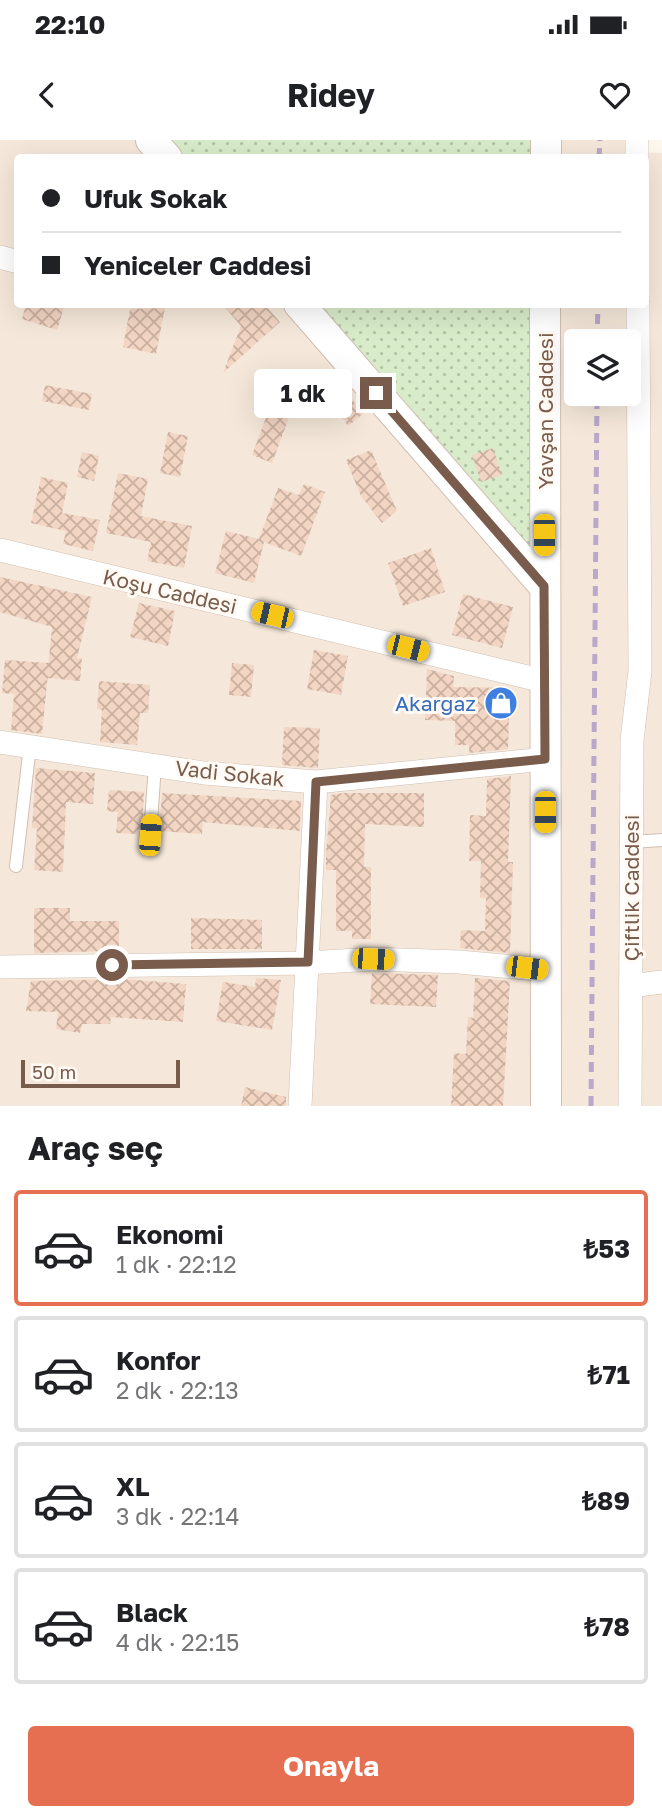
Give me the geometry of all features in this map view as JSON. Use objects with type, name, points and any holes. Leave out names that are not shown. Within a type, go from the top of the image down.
[{"type":"street","points":[[151,140],[163,154]]},
{"type":"street","points":[[302,308],[544,586]]},
{"type":"street","name":"Yavşan Caddesi","points":[[545,308],[546,1106]]},
{"type":"street","name":"Çiftlik Caddesi","points":[[630,1106],[632,740],[651,670],[638,308]]},
{"type":"street","name":"Koşu Caddesi","points":[[0,550],[544,681]]},
{"type":"street","name":"Vadi Sokak","points":[[0,742],[204,773],[316,782],[545,759]]},
{"type":"street","points":[[300,1106],[316,782]]},
{"type":"street","points":[[0,967],[373,959],[459,962],[547,970]]},
{"type":"street","points":[[631,986],[662,982]]},
{"type":"lane","points":[[16,866],[30,746]]},
{"type":"lane","points":[[150,835],[155,765]]},
{"type":"lane","points":[[632,842],[662,840]]},
{"type":"shaded area","points":[[0,140],[637,140],[638,152],[662,153],[662,1106],[0,1106]]},
{"type":"green space","points":[[151,140],[546,140],[546,154],[163,154]]},
{"type":"green space","points":[[302,308],[545,308],[544,586]]},
{"type":"building","points":[[25,308],[64,308],[57,330],[22,319]]},
{"type":"building","points":[[165,308],[156,354],[123,347],[130,309]]},
{"type":"building","points":[[225,308],[268,308],[280,322],[223,373],[241,326]]},
{"type":"building","points":[[45,385],[92,394],[89,410],[42,401]]},
{"type":"building","points":[[348,394],[363,414],[348,426],[333,405]]},
{"type":"building","points":[[271,404],[291,412],[272,463],[252,455]]},
{"type":"building","points":[[168,432],[188,436],[180,477],[160,473]]},
{"type":"building","points":[[493,448],[502,475],[481,482],[472,455]]},
{"type":"building","points":[[371,450],[397,511],[382,523],[361,496],[346,460]]},
{"type":"building","points":[[82,452],[99,456],[94,481],[77,477]]},
{"type":"building","points":[[118,473],[148,479],[141,516],[192,526],[184,568],[147,561],[151,542],[106,533]]},
{"type":"building","points":[[41,477],[68,483],[62,513],[100,520],[93,551],[63,544],[66,531],[31,523]]},
{"type":"building","points":[[304,484],[325,492],[301,556],[264,542],[254,583],[215,573],[226,531],[259,539],[278,488],[299,495]]},
{"type":"building","points":[[431,548],[445,592],[403,606],[388,563]]},
{"type":"building","points":[[0,577],[92,597],[77,658],[82,658],[80,681],[47,678],[52,627],[0,612]]},
{"type":"building","points":[[463,594],[513,607],[502,648],[452,635]]},
{"type":"building","points":[[139,603],[175,611],[168,646],[130,637]]},
{"type":"building","points":[[314,650],[348,656],[341,695],[307,689]]},
{"type":"building","points":[[5,660],[49,663],[42,734],[11,730],[14,694],[2,693]]},
{"type":"building","points":[[232,663],[254,665],[251,697],[229,695]]},
{"type":"building","points":[[427,669],[454,676],[453,687],[510,688],[508,749],[469,753],[469,745],[455,745],[455,721],[425,720]]},
{"type":"building","points":[[99,681],[150,685],[148,713],[140,713],[137,745],[100,742],[102,710],[97,709]]},
{"type":"building","points":[[284,727],[320,728],[318,768],[282,765]]},
{"type":"building","points":[[36,768],[95,773],[93,804],[66,802],[63,872],[34,870],[37,828],[32,828]]},
{"type":"building","points":[[511,776],[508,862],[513,862],[510,953],[460,948],[461,930],[485,931],[486,898],[480,898],[481,861],[469,861],[470,815],[486,816],[487,779]]},
{"type":"building","points":[[109,790],[144,792],[142,830],[138,830],[137,834],[116,833],[118,812],[107,811]]},
{"type":"building","points":[[162,793],[301,801],[300,831],[203,822],[202,834],[159,831]]},
{"type":"building","points":[[424,793],[424,827],[365,824],[364,867],[371,867],[371,939],[352,939],[352,931],[336,931],[336,870],[326,870],[326,853],[331,795]]},
{"type":"building","points":[[34,908],[70,908],[70,921],[119,921],[119,951],[34,953]]},
{"type":"building","points":[[191,918],[262,920],[262,949],[191,949]]},
{"type":"building","points":[[372,973],[438,975],[436,1007],[370,1004]]},
{"type":"building","points":[[256,978],[281,980],[272,1030],[216,1021],[223,982],[255,987]]},
{"type":"building","points":[[475,978],[510,981],[503,1106],[451,1106],[454,1053],[466,1054],[468,1017],[473,1018]]},
{"type":"building","points":[[123,979],[186,984],[183,1022],[111,1017],[110,1024],[82,1024],[80,1033],[56,1029],[58,1012],[26,1011],[31,981]]},
{"type":"building","points":[[245,1087],[286,1097],[286,1106],[241,1106]]},
{"type":"railway","points":[[599,154],[600,140]]},
{"type":"railway","points":[[597,329],[598,308]]},
{"type":"railway","points":[[591,1106],[597,406]]},
{"type":"place","name":"Akargaz","points":[[501,703]]},
{"type":"route","points":[[112,965],[308,962],[316,782],[545,759],[544,586],[376,393]]}]
